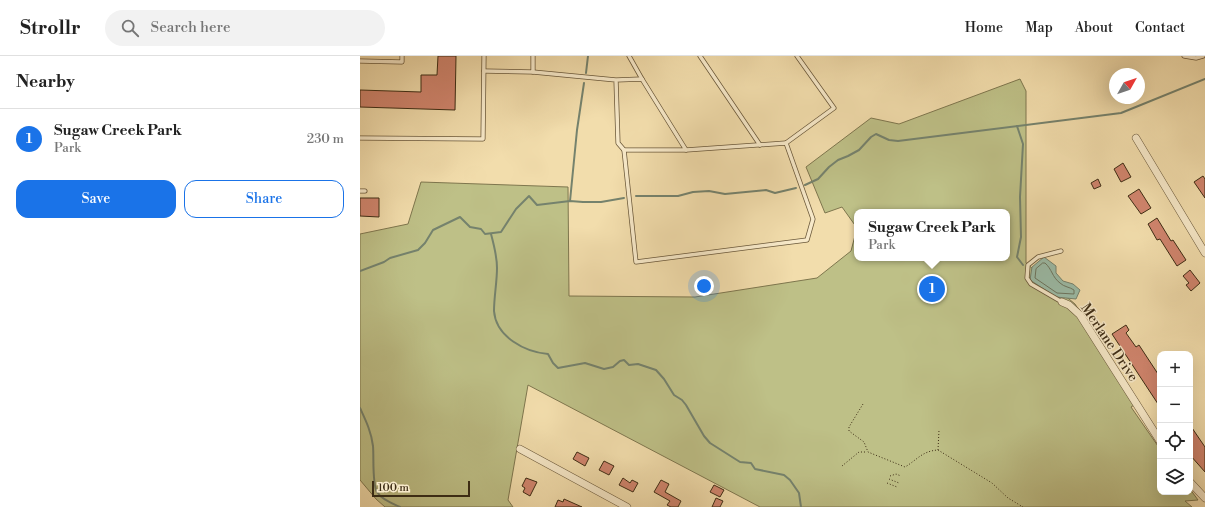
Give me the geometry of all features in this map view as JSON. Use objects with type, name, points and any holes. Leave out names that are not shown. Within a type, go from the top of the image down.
[{"type":"street","points":[[1136,138],[1205,253]]},
{"type":"street","name":"Merlane Drive","points":[[1062,302],[1069,305],[1080,315],[1157,436]]},
{"type":"street","points":[[520,448],[627,507]]},
{"type":"street","points":[[1193,485],[1205,498]]},
{"type":"lane","points":[[360,61],[402,62],[402,56]]},
{"type":"lane","points":[[360,138],[483,139],[484,56]]},
{"type":"lane","points":[[533,56],[533,72]]},
{"type":"lane","points":[[629,56],[686,150]]},
{"type":"lane","points":[[700,56],[760,145]]},
{"type":"lane","points":[[624,150],[686,150],[786,143],[834,108],[797,56]]},
{"type":"lane","points":[[1184,56],[1196,58],[1204,56]]},
{"type":"lane","points":[[484,71],[533,72],[616,80],[642,79]]},
{"type":"lane","points":[[616,80],[618,143],[624,150],[636,262],[807,240],[813,219],[786,143]]},
{"type":"lane","points":[[360,191],[365,191]]},
{"type":"lane","points":[[1061,251],[1038,258],[1028,265],[1027,278],[1031,284],[1062,302]]},
{"type":"path","points":[[863,404],[849,427],[849,431],[864,442],[868,452]]},
{"type":"path","points":[[938,450],[940,430]]},
{"type":"path","points":[[842,466],[859,452],[868,452],[905,467],[929,451],[938,450],[992,483],[1008,498],[1023,507]]},
{"type":"path","points":[[890,476],[896,474],[902,476]]},
{"type":"path","points":[[889,479],[899,483]]},
{"type":"path","points":[[887,484],[897,487]]},
{"type":"green space","points":[[1020,79],[1026,91],[1026,263],[1075,304],[1139,402],[1131,407],[1157,445],[1157,495],[1193,495],[1193,493],[1198,500],[1185,501],[1192,507],[760,507],[528,385],[508,500],[513,507],[385,507],[360,480],[360,234],[408,224],[421,182],[568,187],[569,296],[695,297],[817,278],[851,251],[854,240],[854,261],[1010,261],[1010,209],[854,209],[854,224],[842,207],[825,213],[806,167],[871,118],[899,124]]},
{"type":"water","points":[[1044,257],[1056,266],[1056,273],[1063,281],[1073,284],[1080,290],[1076,299],[1056,297],[1030,280],[1032,267]]},
{"type":"building","points":[[438,56],[456,56],[455,110],[360,107],[360,90],[421,92],[421,75],[437,75]]},
{"type":"building","points":[[1123,163],[1131,177],[1121,182],[1114,169]]},
{"type":"building","points":[[1203,176],[1205,179],[1205,198],[1194,182]]},
{"type":"building","points":[[1098,179],[1101,186],[1094,189],[1091,183]]},
{"type":"building","points":[[1139,189],[1151,208],[1141,214],[1128,196]]},
{"type":"building","points":[[360,198],[379,198],[379,217],[360,216]]},
{"type":"building","points":[[1157,218],[1171,241],[1173,240],[1186,260],[1177,266],[1160,239],[1157,240],[1148,224]]},
{"type":"building","points":[[1190,270],[1200,283],[1191,291],[1186,285],[1189,283],[1183,276]]},
{"type":"building","points":[[1126,325],[1129,330],[1126,333],[1136,347],[1139,345],[1157,372],[1157,402],[1112,334]]},
{"type":"building","points":[[1193,429],[1205,447],[1205,472],[1193,458]]},
{"type":"building","points":[[577,452],[589,458],[585,466],[573,459]]},
{"type":"building","points":[[604,461],[614,466],[609,475],[599,470]]},
{"type":"building","points":[[526,478],[537,482],[530,496],[523,492],[525,488],[522,486]]},
{"type":"building","points":[[623,478],[630,483],[632,480],[638,483],[633,492],[619,485]]},
{"type":"building","points":[[661,480],[669,484],[665,492],[681,501],[678,507],[671,507],[667,505],[670,501],[654,492]]},
{"type":"building","points":[[714,485],[724,490],[720,497],[710,492]]},
{"type":"building","points":[[716,498],[723,501],[720,507],[712,507]]},
{"type":"building","points":[[564,499],[582,507],[555,507],[558,500],[563,502]]},
{"type":"waterway","points":[[586,73],[588,56]]},
{"type":"waterway","points":[[805,185],[818,179],[838,160],[859,150],[871,137],[876,134],[889,140],[898,141],[1121,113],[1205,79]]},
{"type":"waterway","points":[[570,201],[577,130],[584,83]]},
{"type":"waterway","points":[[1017,126],[1023,144],[1020,197],[1021,237],[1017,257],[1023,265]]},
{"type":"waterway","points":[[636,196],[678,196],[693,192],[709,191],[725,194],[766,190],[775,193],[796,188]]},
{"type":"waterway","points":[[360,271],[384,262],[390,258],[418,250],[425,243],[433,230],[460,217],[470,227],[481,229],[485,234],[501,232],[516,209],[529,196],[537,205],[570,201],[601,202],[624,198]]},
{"type":"waterway","points":[[491,234],[497,264],[494,311],[496,320],[506,336],[513,342],[530,350],[548,354],[558,368],[585,363],[604,369],[613,367],[620,361],[624,360],[629,365],[638,364],[656,370],[664,379],[674,395],[682,400],[686,405],[704,436],[710,443],[740,462],[751,463],[755,469],[784,475],[790,480],[799,493],[801,507]]},
{"type":"waterway","points":[[360,408],[368,426],[372,441],[375,488],[377,492],[387,501],[400,507]]},
{"type":"place","name":"Sugaw Creek Park","points":[[932,289]]}]
